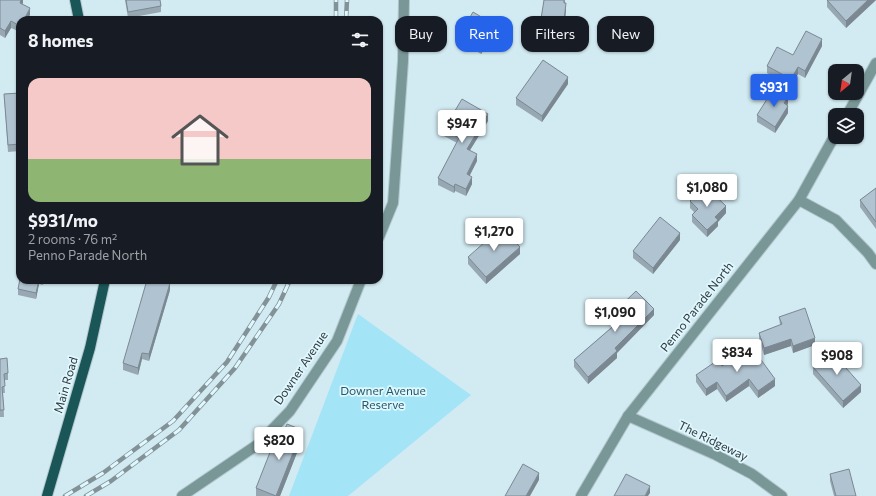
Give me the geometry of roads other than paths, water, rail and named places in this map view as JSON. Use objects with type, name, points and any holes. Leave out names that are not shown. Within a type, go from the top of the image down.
[{"type":"main road","points":[[75,0],[78,16]]},
{"type":"main road","name":"Main Road","points":[[47,496],[90,348],[104,284]]},
{"type":"street","points":[[383,227],[393,203],[403,61],[404,0]]},
{"type":"street","points":[[850,108],[876,63]]},
{"type":"street","name":"Penno Parade North","points":[[581,496],[628,416],[799,200],[830,144]]},
{"type":"street","points":[[799,200],[836,220],[868,253],[876,264]]},
{"type":"street","name":"Downer Avenue","points":[[182,496],[257,445],[290,411],[336,342],[360,284]]},
{"type":"street","name":"The Ridgeway","points":[[628,416],[716,455],[752,474],[782,496]]},
{"type":"railway","points":[[336,0],[336,16]]},
{"type":"railway","points":[[346,16],[347,0]]},
{"type":"railway","points":[[65,496],[103,473],[173,421],[227,362],[269,297],[275,284]]},
{"type":"railway","points":[[86,496],[111,481],[179,430],[235,368],[279,304],[288,284]]},
{"type":"park label","name":"Downer Avenue Reserve","points":[[383,398]]}]
